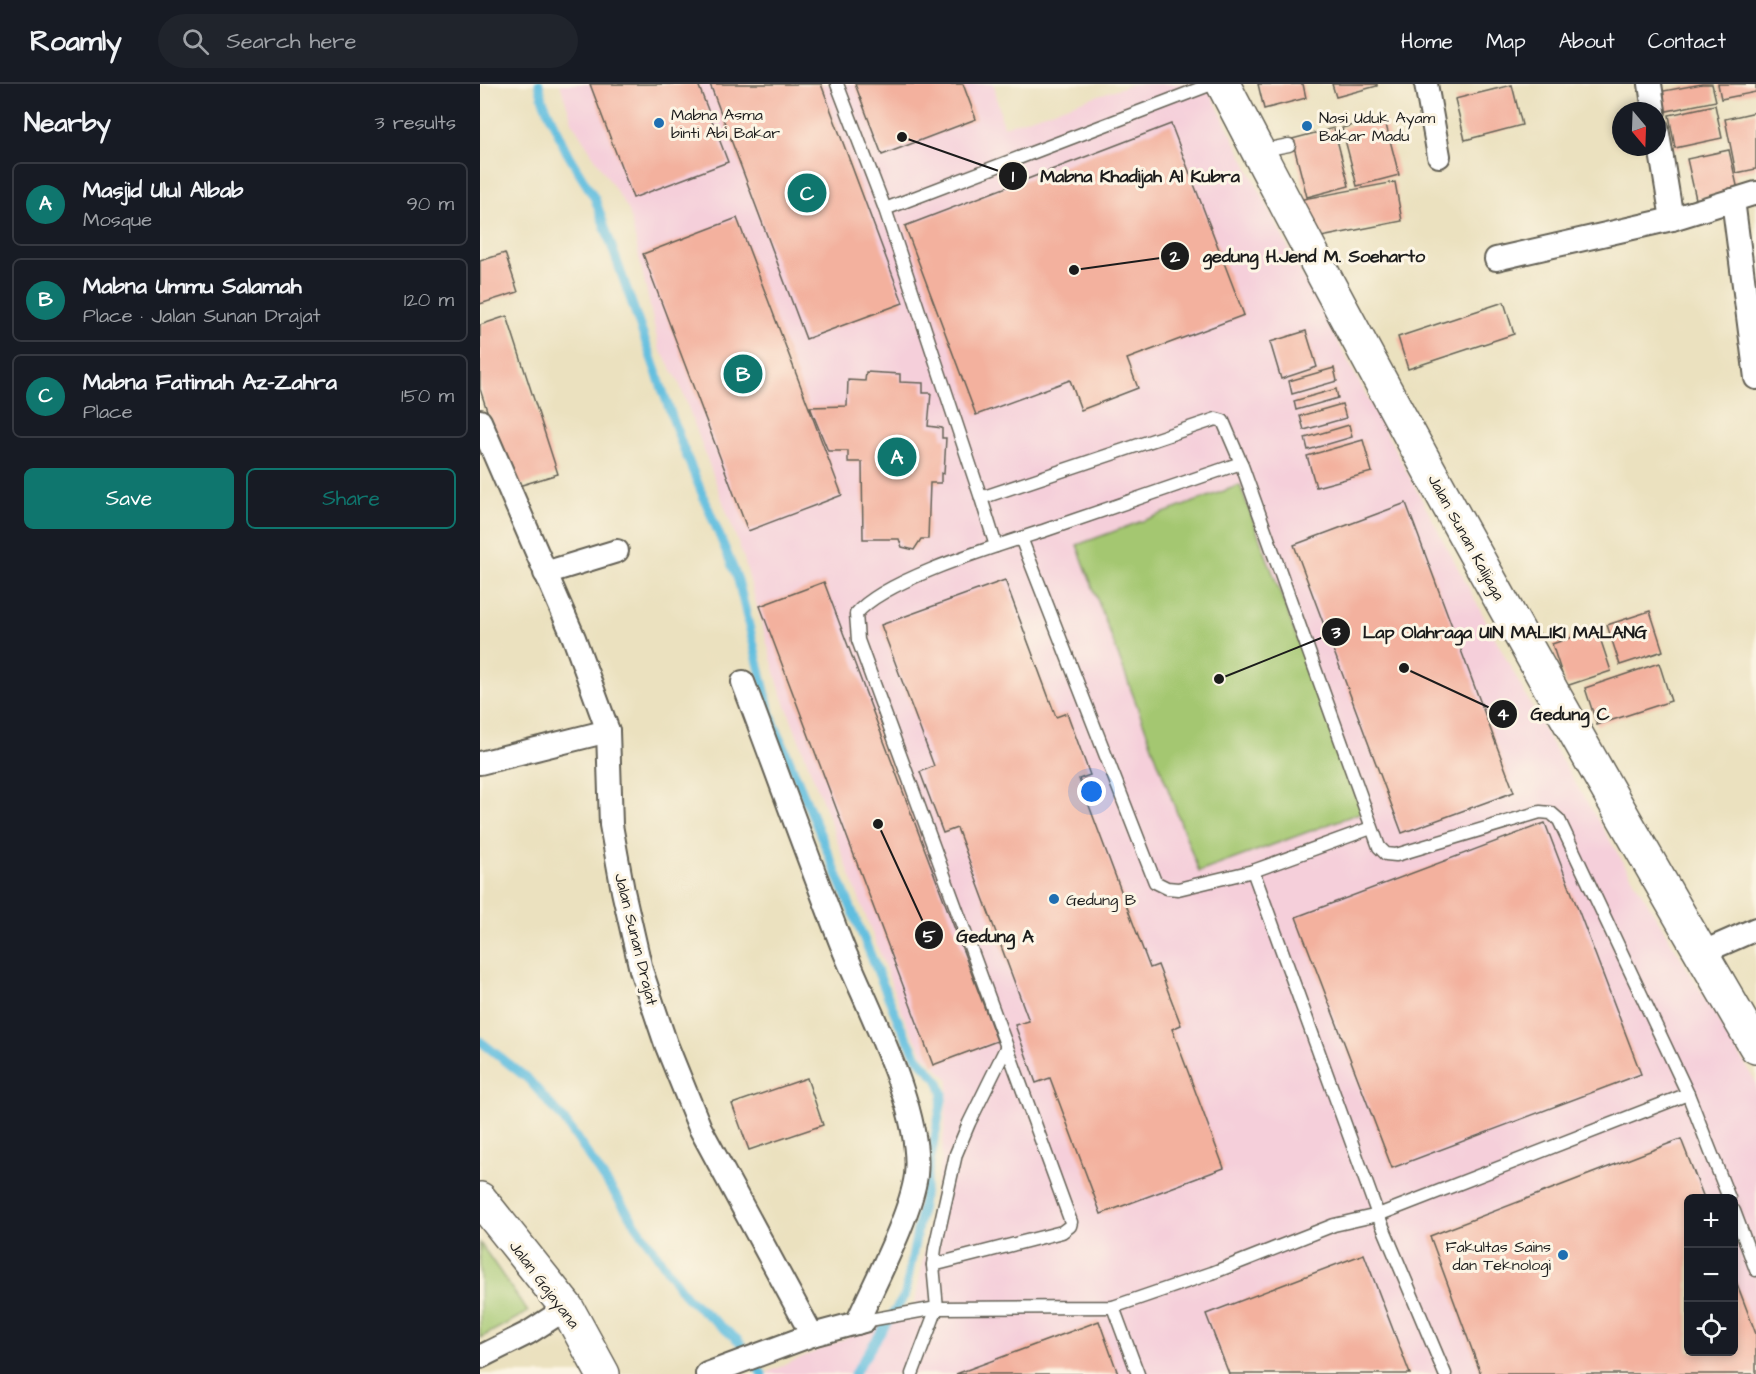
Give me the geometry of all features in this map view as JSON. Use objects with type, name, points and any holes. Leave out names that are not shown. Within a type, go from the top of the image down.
[{"type":"main road","name":"Jalan Sunan Kalijaga","points":[[1223,84],[1274,148],[1488,575],[1756,1047]]},
{"type":"main road","name":"Jalan Gajayana","points":[[480,1198],[567,1308],[603,1374]]},
{"type":"street","points":[[1426,84],[1439,156]]},
{"type":"street","points":[[1650,84],[1653,102]]},
{"type":"street","points":[[1662,156],[1672,219]]},
{"type":"street","points":[[1496,260],[1672,219],[1756,193]]},
{"type":"street","points":[[1733,200],[1756,378]]},
{"type":"street","name":"Jalan Sunan Drajat","points":[[480,421],[574,638],[608,730],[611,825],[623,891],[641,970],[666,1044],[700,1128],[812,1335]]},
{"type":"street","points":[[544,573],[617,551]]},
{"type":"street","points":[[707,1374],[812,1335],[861,1322],[904,1215],[916,1175],[911,1127],[898,1077],[841,944],[743,682]]},
{"type":"street","points":[[480,763],[608,730]]},
{"type":"street","points":[[1701,953],[1756,929]]},
{"type":"street","points":[[480,1357],[528,1333],[567,1308]]},
{"type":"lane","points":[[837,84],[885,209],[996,546]]},
{"type":"lane","points":[[885,209],[1212,84]]},
{"type":"lane","points":[[981,498],[1216,419],[1223,421],[1241,463],[1379,847],[1386,854],[1396,855],[1540,812],[1551,813],[1559,820],[1688,1094],[1727,1194]]},
{"type":"lane","points":[[933,1265],[1062,1232],[1070,1226],[1071,1217],[1006,1048],[855,626],[856,614],[865,602],[876,596],[996,546],[1241,463]]},
{"type":"lane","points":[[1021,538],[1155,882],[1167,888],[1178,889],[1253,871],[1371,828]]},
{"type":"lane","points":[[1253,871],[1378,1215],[1444,1374]]},
{"type":"lane","points":[[912,1374],[937,1308],[933,1265],[956,1154],[1006,1048]]},
{"type":"lane","points":[[861,1322],[902,1312],[937,1308],[1113,1307],[1212,1273],[1334,1225],[1378,1215],[1688,1094]]},
{"type":"lane","points":[[1738,1222],[1756,1270]]},
{"type":"lane","points":[[1113,1307],[1138,1374]]},
{"type":"shaded area","points":[[560,84],[994,84],[1003,127],[1132,84],[1206,84],[1296,263],[1550,741],[1756,1082],[1756,1374],[764,1374],[914,1308],[941,1161],[949,1080],[923,1054],[905,1020],[779,687],[744,559],[678,380],[659,348],[629,211],[573,124]]},
{"type":"green space","points":[[1240,485],[1362,812],[1199,872],[1077,545]]},
{"type":"green space","points":[[480,1243],[528,1312],[480,1338]]},
{"type":"building","name":"Mabna Asma binti Abi Bakar","points":[[590,84],[698,84],[728,162],[633,198]]},
{"type":"building","points":[[710,84],[821,84],[903,303],[806,339]]},
{"type":"building","points":[[855,84],[963,84],[976,119],[882,155]]},
{"type":"building","points":[[1258,84],[1303,84],[1306,98],[1264,109]]},
{"type":"building","points":[[1332,84],[1377,84],[1377,86],[1336,97]]},
{"type":"building","points":[[1712,84],[1716,101],[1666,111],[1666,102],[1660,102],[1658,92]]},
{"type":"building","points":[[1718,84],[1756,84],[1756,92],[1721,99]]},
{"type":"building","points":[[1512,85],[1522,125],[1465,140],[1455,99]]},
{"type":"building","points":[[1715,105],[1722,138],[1675,148],[1669,115]]},
{"type":"building","points":[[1756,112],[1756,169],[1736,173],[1725,119]]},
{"type":"building","points":[[1384,117],[1399,175],[1357,186],[1342,128]]},
{"type":"building","points":[[1171,124],[1244,315],[1127,359],[1138,388],[1081,410],[1070,380],[976,415],[905,226]]},
{"type":"building","points":[[1334,128],[1349,186],[1307,197],[1292,139]]},
{"type":"building","points":[[1729,150],[1738,190],[1696,199],[1687,159]]},
{"type":"building","points":[[1395,182],[1402,221],[1311,239],[1303,199]]},
{"type":"building","points":[[737,218],[842,495],[748,531],[643,254]]},
{"type":"building","points":[[505,253],[518,292],[480,304],[480,261]]},
{"type":"building","points":[[1504,302],[1514,334],[1408,369],[1398,337]]},
{"type":"building","points":[[507,316],[558,474],[512,488],[480,389],[480,325]]},
{"type":"building","points":[[1306,331],[1317,367],[1281,379],[1270,342]]},
{"type":"building","points":[[1334,368],[1337,381],[1292,394],[1289,381]]},
{"type":"building","points":[[866,372],[900,374],[900,382],[923,383],[923,393],[931,393],[928,426],[942,428],[942,438],[946,438],[944,474],[941,473],[941,483],[930,483],[928,539],[921,539],[914,550],[902,547],[899,539],[863,539],[862,462],[848,462],[848,451],[828,451],[810,407],[847,406],[848,380],[865,381]]},
{"type":"building","points":[[1336,389],[1338,398],[1296,410],[1294,401]]},
{"type":"building","points":[[1342,404],[1346,418],[1304,430],[1300,416]]},
{"type":"building","points":[[1349,425],[1352,437],[1308,450],[1305,438]]},
{"type":"building","points":[[1363,440],[1372,472],[1316,487],[1307,456]]},
{"type":"building","points":[[1406,503],[1514,792],[1402,833],[1294,545]]},
{"type":"building","name":"Gedung B","points":[[1005,580],[1056,717],[1067,713],[1090,775],[1079,779],[1150,968],[1158,965],[1181,1025],[1172,1029],[1224,1168],[1101,1214],[1050,1078],[1036,1083],[1015,1025],[1029,1021],[957,828],[943,833],[920,772],[934,766],[881,625]]},
{"type":"building","points":[[824,582],[997,1041],[933,1065],[760,606]]},
{"type":"building","points":[[1650,611],[1663,651],[1620,665],[1607,625]]},
{"type":"building","points":[[1597,629],[1611,671],[1566,686],[1552,644]]},
{"type":"building","points":[[1659,663],[1671,701],[1597,725],[1585,688]]},
{"type":"building","points":[[1545,823],[1641,1074],[1392,1168],[1296,917]]},
{"type":"building","points":[[807,1078],[823,1125],[749,1150],[732,1104]]},
{"type":"building","name":"Fakultas Sains dan Teknologi","points":[[1681,1139],[1702,1194],[1684,1194],[1684,1356],[1738,1356],[1738,1287],[1756,1334],[1756,1374],[1481,1374],[1430,1236]]},
{"type":"building","points":[[1364,1254],[1410,1374],[1229,1374],[1206,1314]]},
{"type":"building","points":[[1099,1321],[1118,1374],[956,1374]]},
{"type":"waterway","points":[[539,84],[543,100],[566,151],[595,199],[682,445],[738,580],[771,716],[899,1023],[917,1057],[938,1080],[943,1094],[905,1295],[854,1374]]},
{"type":"waterway","points":[[480,1041],[528,1079],[564,1120],[686,1297],[739,1341],[762,1374]]},
{"type":"place","name":"Mabna Asma binti Abi Bakar","points":[[659,123]]},
{"type":"place","name":"Nasi Uduk Ayam Bakar Madu","points":[[1307,126]]},
{"type":"place","name":"Mabna Khadijah Al Kubra","points":[[902,137]]},
{"type":"place","name":"Mabna Fatimah Az-Zahra","points":[[807,193]]},
{"type":"place","name":"gedung H.Jend M. Soeharto","points":[[1074,270]]},
{"type":"place","name":"Mabna Ummu Salamah","points":[[743,374]]},
{"type":"place","name":"Masjid Ulul Albab","points":[[897,457]]},
{"type":"place","name":"Gedung C","points":[[1404,668]]},
{"type":"place","name":"Lap Olahraga UIN MALIKI MALANG","points":[[1219,679]]},
{"type":"place","name":"Gedung A","points":[[878,824]]},
{"type":"place","name":"Gedung B","points":[[1054,899]]},
{"type":"place","name":"Fakultas Sains dan Teknologi","points":[[1563,1255]]}]
